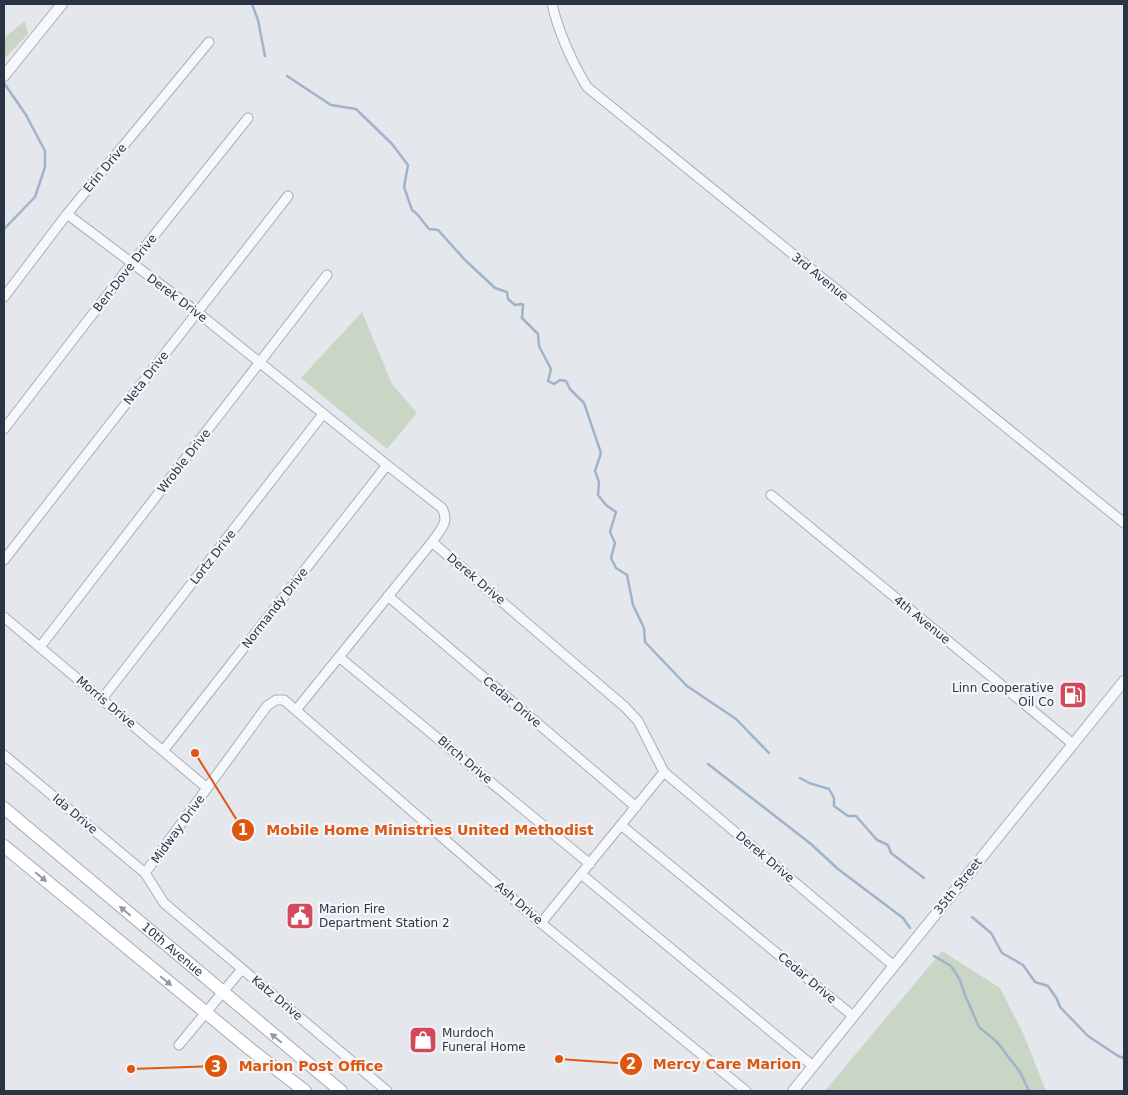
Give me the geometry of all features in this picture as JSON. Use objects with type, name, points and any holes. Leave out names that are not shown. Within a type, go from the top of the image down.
[{"type":"main road","name":"10th Avenue","points":[[4,808],[341,1091]]},
{"type":"main road","points":[[4,846],[206,1013],[305,1091]]},
{"type":"street","points":[[4,75],[62,4]]},
{"type":"street","name":"3rd Avenue","points":[[552,4],[556,24],[570,58],[587,87],[1124,523]]},
{"type":"street","name":"Erin Drive","points":[[4,296],[67,214],[209,42]]},
{"type":"street","name":"Ben-Dove Drive","points":[[4,429],[132,263],[248,118]]},
{"type":"street","name":"Neta Drive","points":[[4,560],[288,196]]},
{"type":"street","name":"Derek Drive","points":[[67,214],[197,312],[386,466],[442,508],[446,514],[446,522],[432,542],[625,707],[638,721],[664,772],[894,966]]},
{"type":"street","name":"Wroble Drive","points":[[40,647],[327,275]]},
{"type":"street","name":"Lortz Drive","points":[[102,699],[323,414]]},
{"type":"street","name":"Normandy Drive","points":[[164,751],[386,466]]},
{"type":"street","name":"4th Avenue","points":[[771,495],[1073,744]]},
{"type":"street","points":[[296,710],[432,542]]},
{"type":"street","name":"Cedar Drive","points":[[388,596],[636,807]]},
{"type":"street","name":"Morris Drive","points":[[4,616],[207,788]]},
{"type":"street","name":"Birch Drive","points":[[339,657],[590,864]]},
{"type":"street","name":"35th Street","points":[[793,1091],[1124,681]]},
{"type":"street","name":"Midway Drive","points":[[242,969],[164,904],[145,873],[267,706],[276,700],[284,700],[296,710]]},
{"type":"street","name":"Ash Drive","points":[[296,710],[542,923],[746,1091]]},
{"type":"street","name":"Ida Drive","points":[[4,755],[145,873]]},
{"type":"street","points":[[542,923],[664,772]]},
{"type":"street","name":"Cedar Drive","points":[[621,825],[853,1016]]},
{"type":"street","points":[[581,874],[813,1066]]},
{"type":"street","name":"Katz Drive","points":[[179,1045],[242,969],[387,1091]]},
{"type":"green space","points":[[25,21],[28,34],[4,59],[4,38]]},
{"type":"green space","points":[[362,312],[392,384],[417,413],[387,449],[301,378]]},
{"type":"green space","points":[[942,951],[1000,988],[1023,1033],[1046,1091],[825,1091]]},
{"type":"waterway","points":[[252,4],[258,20],[265,56]]},
{"type":"waterway","points":[[287,76],[331,105],[356,109],[392,144],[408,165],[404,187],[412,210],[429,229],[438,230],[465,260],[495,288],[507,292],[508,299],[515,305],[523,305],[522,318],[538,334],[539,346],[551,369],[548,381],[554,384],[560,380],[566,381],[570,389],[584,403],[601,453],[595,471],[599,482],[598,495],[606,505],[616,512],[610,532],[615,543],[611,558],[616,568],[627,575],[633,605],[644,628],[645,642],[687,686],[736,719],[769,753]]},
{"type":"waterway","points":[[4,83],[26,115],[45,151],[45,167],[35,197],[4,229]]},
{"type":"waterway","points":[[708,764],[811,844],[838,869],[903,918],[910,928]]},
{"type":"waterway","points":[[800,778],[829,789],[834,798],[834,806],[848,816],[856,816],[877,840],[888,845],[891,853],[924,878]]},
{"type":"waterway","points":[[972,917],[991,933],[1002,953],[1023,965],[1035,982],[1048,986],[1060,1007],[1088,1036],[1124,1058]]},
{"type":"waterway","points":[[934,956],[951,966],[960,980],[979,1027],[997,1042],[1020,1072],[1028,1089],[1027,1091]]},
{"type":"place","name":"Linn Cooperative Oil Co","points":[[1073,695]]},
{"type":"place","name":"Mobile Home Ministries United Methodist","points":[[195,753]]},
{"type":"place","name":"Marion Fire Department Station 2","points":[[300,916]]},
{"type":"place","name":"Murdoch Funeral Home","points":[[423,1040]]},
{"type":"place","name":"Mercy Care Marion","points":[[559,1059]]},
{"type":"place","name":"Marion Post Office","points":[[131,1069]]}]
